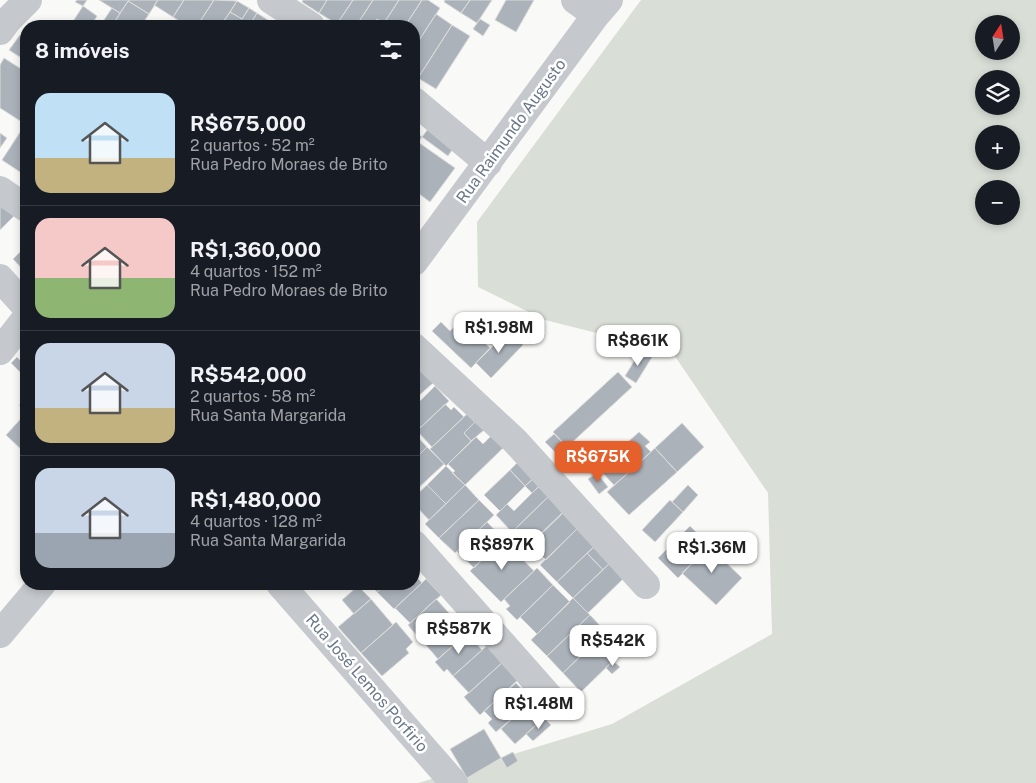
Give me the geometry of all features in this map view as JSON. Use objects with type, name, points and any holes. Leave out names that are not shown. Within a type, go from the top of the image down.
[{"type":"street","points":[[8,24],[28,0]]},
{"type":"street","points":[[271,0],[302,20]]},
{"type":"street","name":"Rua Raimundo Augusto","points":[[420,254],[488,163],[593,5]]},
{"type":"street","points":[[420,106],[488,163]]},
{"type":"street","points":[[0,190],[20,204]]},
{"type":"street","points":[[0,278],[20,300]]},
{"type":"street","points":[[420,353],[515,441],[646,585]]},
{"type":"street","points":[[420,551],[553,701]]},
{"type":"street","points":[[0,634],[37,590]]},
{"type":"street","name":"Rua José Lemos Porfirio","points":[[285,590],[454,783]]},
{"type":"shaded area","points":[[641,0],[1036,0],[1036,783],[418,783],[612,724],[772,634],[768,493],[672,352],[545,320],[478,287],[477,222]]},
{"type":"building","points":[[77,0],[87,0],[83,6],[75,2]]},
{"type":"building","points":[[99,0],[129,0],[120,13]]},
{"type":"building","points":[[129,0],[158,0],[149,14]]},
{"type":"building","points":[[158,0],[184,0],[173,17],[154,5]]},
{"type":"building","points":[[184,0],[214,0],[201,20],[178,20],[173,17]]},
{"type":"building","points":[[214,0],[237,1],[225,20],[201,20]]},
{"type":"building","points":[[303,0],[327,0],[319,13],[302,2]]},
{"type":"building","points":[[327,0],[353,0],[340,20],[330,20],[319,13]]},
{"type":"building","points":[[353,0],[373,0],[360,20],[340,20]]},
{"type":"building","points":[[373,0],[399,0],[386,20],[360,20]]},
{"type":"building","points":[[399,0],[422,0],[409,20],[386,20]]},
{"type":"building","points":[[422,0],[428,0],[440,8],[420,39],[420,20],[409,20]]},
{"type":"building","points":[[445,0],[470,0],[461,13],[444,2]]},
{"type":"building","points":[[470,0],[492,0],[477,23],[461,13]]},
{"type":"building","points":[[506,0],[534,0],[516,32],[495,20]]},
{"type":"building","points":[[128,1],[149,14],[145,20],[116,20]]},
{"type":"building","points":[[237,1],[249,8],[242,19],[230,12]]},
{"type":"building","points":[[83,6],[97,16],[95,20],[74,20]]},
{"type":"building","points":[[112,8],[120,13],[116,20],[104,20]]},
{"type":"building","points":[[249,8],[257,13],[253,20],[224,20],[230,12],[242,19]]},
{"type":"building","points":[[257,13],[268,20],[253,20]]},
{"type":"building","points":[[436,14],[452,25],[420,75],[420,39]]},
{"type":"building","points":[[480,19],[490,25],[483,36],[473,29]]},
{"type":"building","points":[[452,25],[470,36],[436,89],[420,79],[420,75]]},
{"type":"building","points":[[20,35],[20,57],[9,50]]},
{"type":"building","points":[[4,58],[20,68],[20,121],[0,108],[0,65]]},
{"type":"building","points":[[428,129],[454,147],[448,156],[422,137]]},
{"type":"building","points":[[20,132],[20,172],[2,160]]},
{"type":"building","points":[[0,133],[7,138],[0,148]]},
{"type":"building","points":[[420,143],[455,168],[430,202],[420,194]]},
{"type":"building","points":[[0,202],[14,216],[0,230]]},
{"type":"building","points":[[20,252],[20,267],[13,259]]},
{"type":"building","points":[[441,322],[450,331],[457,324],[470,337],[474,333],[490,348],[471,368],[432,331]]},
{"type":"building","points":[[508,331],[523,345],[491,378],[476,363]]},
{"type":"building","points":[[641,350],[652,357],[636,383],[625,376]]},
{"type":"building","points":[[17,357],[20,360],[20,372],[11,363]]},
{"type":"building","points":[[420,369],[433,383],[420,395]]},
{"type":"building","points":[[618,372],[632,387],[567,447],[553,432]]},
{"type":"building","points":[[435,386],[449,401],[421,427],[420,401]]},
{"type":"building","points":[[445,404],[451,410],[454,407],[464,417],[432,447],[420,434],[420,428]]},
{"type":"building","points":[[468,413],[476,421],[464,433],[471,441],[446,466],[430,449]]},
{"type":"building","points":[[20,420],[20,448],[6,435]]},
{"type":"building","points":[[476,421],[484,430],[471,441],[464,433]]},
{"type":"building","points":[[682,423],[704,447],[677,472],[655,448]]},
{"type":"building","points":[[639,432],[650,442],[645,446],[651,452],[634,468],[618,451]]},
{"type":"building","points":[[554,434],[567,447],[558,455],[545,442]]},
{"type":"building","points":[[491,436],[503,448],[465,485],[452,473],[455,471],[448,464],[476,437],[483,444]]},
{"type":"building","points":[[420,439],[427,447],[420,454]]},
{"type":"building","points":[[427,447],[444,464],[420,486],[420,454]]},
{"type":"building","points":[[655,448],[677,472],[629,515],[607,492]]},
{"type":"building","points":[[618,451],[634,468],[614,485],[599,469]]},
{"type":"building","points":[[520,460],[536,476],[525,486],[510,470]]},
{"type":"building","points":[[446,466],[465,485],[446,504],[427,485]]},
{"type":"building","points":[[510,470],[525,486],[500,511],[484,495]]},
{"type":"building","points":[[597,473],[608,487],[599,494],[588,479]]},
{"type":"building","points":[[536,476],[543,483],[532,493],[525,486]]},
{"type":"building","points":[[541,484],[551,494],[512,532],[496,515],[507,504],[514,511]]},
{"type":"building","points":[[427,485],[446,504],[429,520],[420,510],[420,491]]},
{"type":"building","points":[[465,485],[479,500],[439,538],[425,524]]},
{"type":"building","points":[[688,485],[698,495],[683,512],[672,502]]},
{"type":"building","points":[[548,497],[563,512],[527,547],[512,532]]},
{"type":"building","points":[[479,500],[494,515],[455,553],[439,538]]},
{"type":"building","points":[[670,500],[683,512],[655,542],[642,530]]},
{"type":"building","points":[[565,511],[580,526],[546,560],[531,544]]},
{"type":"building","points":[[487,522],[503,539],[474,568],[457,551]]},
{"type":"building","points":[[580,526],[597,544],[557,582],[540,565]]},
{"type":"building","points":[[690,526],[705,541],[710,536],[715,540],[678,578],[658,558]]},
{"type":"building","points":[[503,539],[534,571],[501,602],[470,571]]},
{"type":"building","points":[[715,540],[722,547],[716,553],[742,578],[716,605],[682,573]]},
{"type":"building","points":[[597,544],[613,560],[603,570],[587,553]]},
{"type":"building","points":[[587,553],[603,570],[573,598],[557,582]]},
{"type":"building","points":[[613,560],[627,575],[588,613],[573,598]]},
{"type":"building","points":[[537,568],[553,585],[517,620],[506,609],[510,606],[504,599]]},
{"type":"building","points":[[426,579],[441,595],[410,623],[395,608],[414,590],[420,590],[420,585]]},
{"type":"building","points":[[553,585],[570,602],[537,634],[520,617]]},
{"type":"building","points":[[353,590],[362,590],[371,599],[354,614],[342,600]]},
{"type":"building","points":[[379,590],[414,590],[394,609],[377,592]]},
{"type":"building","points":[[573,598],[590,615],[547,656],[531,640]]},
{"type":"building","points":[[371,599],[393,625],[361,653],[338,627]]},
{"type":"building","points":[[436,599],[450,614],[421,641],[408,625]]},
{"type":"building","points":[[590,615],[606,632],[563,673],[547,656]]},
{"type":"building","points":[[453,618],[467,633],[438,659],[425,644]]},
{"type":"building","points":[[396,622],[413,642],[406,649],[409,653],[382,676],[361,653]]},
{"type":"building","points":[[467,633],[482,650],[453,676],[447,669],[444,672],[435,662]]},
{"type":"building","points":[[600,637],[611,648],[616,643],[623,651],[581,692],[563,673]]},
{"type":"building","points":[[489,644],[504,661],[469,693],[453,676]]},
{"type":"building","points":[[504,661],[520,678],[480,715],[464,697]]},
{"type":"building","points":[[613,661],[620,667],[612,674],[606,668]]},
{"type":"building","points":[[516,683],[532,701],[496,732],[488,723],[492,719],[484,711]]},
{"type":"building","points":[[530,702],[544,718],[515,744],[501,729]]},
{"type":"building","points":[[544,718],[551,725],[533,741],[526,734]]},
{"type":"building","points":[[484,729],[501,758],[467,778],[450,749]]},
{"type":"building","points":[[513,752],[518,761],[507,768],[501,758]]}]
